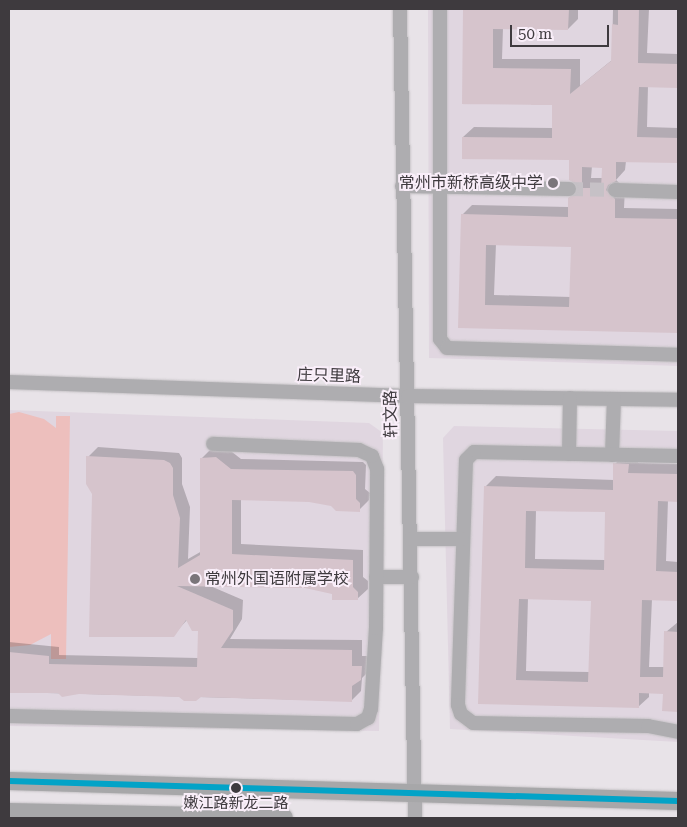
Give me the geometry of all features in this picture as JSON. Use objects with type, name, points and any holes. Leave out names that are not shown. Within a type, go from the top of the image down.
[{"type":"main road","points":[[9,781],[678,801]]},
{"type":"main road","points":[[9,812],[284,818]]},
{"type":"street","name":"轩文路","points":[[400,9],[415,818]]},
{"type":"street","points":[[440,9],[440,339],[447,348],[678,356]]},
{"type":"street","points":[[402,186],[569,189]]},
{"type":"street","points":[[616,190],[678,192]]},
{"type":"street","name":"庄只里路","points":[[9,382],[408,396],[678,400]]},
{"type":"street","points":[[569,454],[570,398]]},
{"type":"street","points":[[612,455],[614,399]]},
{"type":"street","points":[[9,716],[357,724],[368,718],[372,709],[376,577],[377,469],[372,456],[359,450],[213,444]]},
{"type":"street","points":[[678,456],[474,452],[466,460],[463,470],[458,705],[461,714],[473,723],[648,726],[678,732]]},
{"type":"street","points":[[411,539],[462,539]]},
{"type":"street","points":[[376,577],[412,577]]},
{"type":"shaded area","name":"常州市新桥高级中学","points":[[428,9],[678,9],[678,366],[429,358]]},
{"type":"shaded area","name":"常州外国语附属学校","points":[[9,410],[369,423],[383,433],[379,731],[9,726]]},
{"type":"shaded area","points":[[19,412],[44,419],[56,428],[56,416],[70,416],[66,659],[51,659],[51,634],[30,645],[9,647],[9,414]]},
{"type":"shaded area","points":[[454,426],[678,431],[678,742],[450,729],[443,438]]},
{"type":"building","points":[[463,9],[569,9],[568,30],[493,29],[493,68],[571,69],[570,94],[611,61],[612,24],[618,25],[618,9],[639,9],[638,63],[678,64],[678,88],[639,87],[637,137],[678,138],[678,163],[616,162],[616,181],[608,185],[606,190],[615,199],[615,218],[678,219],[678,333],[458,328],[461,214],[568,217],[568,198],[578,190],[576,184],[569,180],[569,160],[462,159],[462,137],[552,138],[552,105],[462,104]],"holes":[[[582,167],[602,168],[601,188],[582,188]],[[486,245],[571,247],[569,307],[485,305]]]},
{"type":"building","points":[[86,456],[164,460],[170,463],[173,468],[173,495],[180,518],[178,568],[200,555],[200,458],[216,457],[231,469],[353,471],[356,475],[356,499],[360,503],[360,512],[336,511],[331,506],[309,502],[232,500],[232,554],[353,560],[353,587],[358,592],[358,600],[332,600],[332,594],[305,588],[177,586],[233,610],[233,630],[221,648],[352,650],[352,666],[362,666],[361,680],[352,686],[352,702],[201,697],[196,701],[184,701],[179,697],[79,694],[62,697],[58,693],[9,693],[9,652],[49,656],[49,664],[197,667],[198,631],[192,631],[186,620],[174,637],[89,637],[92,494],[86,484]]},
{"type":"building","points":[[613,463],[629,464],[628,473],[678,474],[678,502],[658,501],[656,571],[678,572],[678,601],[642,600],[640,677],[663,677],[664,631],[678,632],[678,712],[662,711],[663,694],[639,693],[639,708],[478,704],[484,486],[613,490]],"holes":[[[526,511],[605,512],[604,570],[525,568]],[[519,599],[591,601],[588,682],[516,680]]]},
{"type":"tunnel","points":[[569,189],[615,190]]},
{"type":"transit line","points":[[9,781],[678,801]]},
{"type":"place","name":"常州市新桥高级中学","points":[[553,183]]},
{"type":"place","name":"常州外国语附属学校","points":[[195,579]]},
{"type":"place","name":"嫩江路新龙二路","points":[[236,788]]}]
